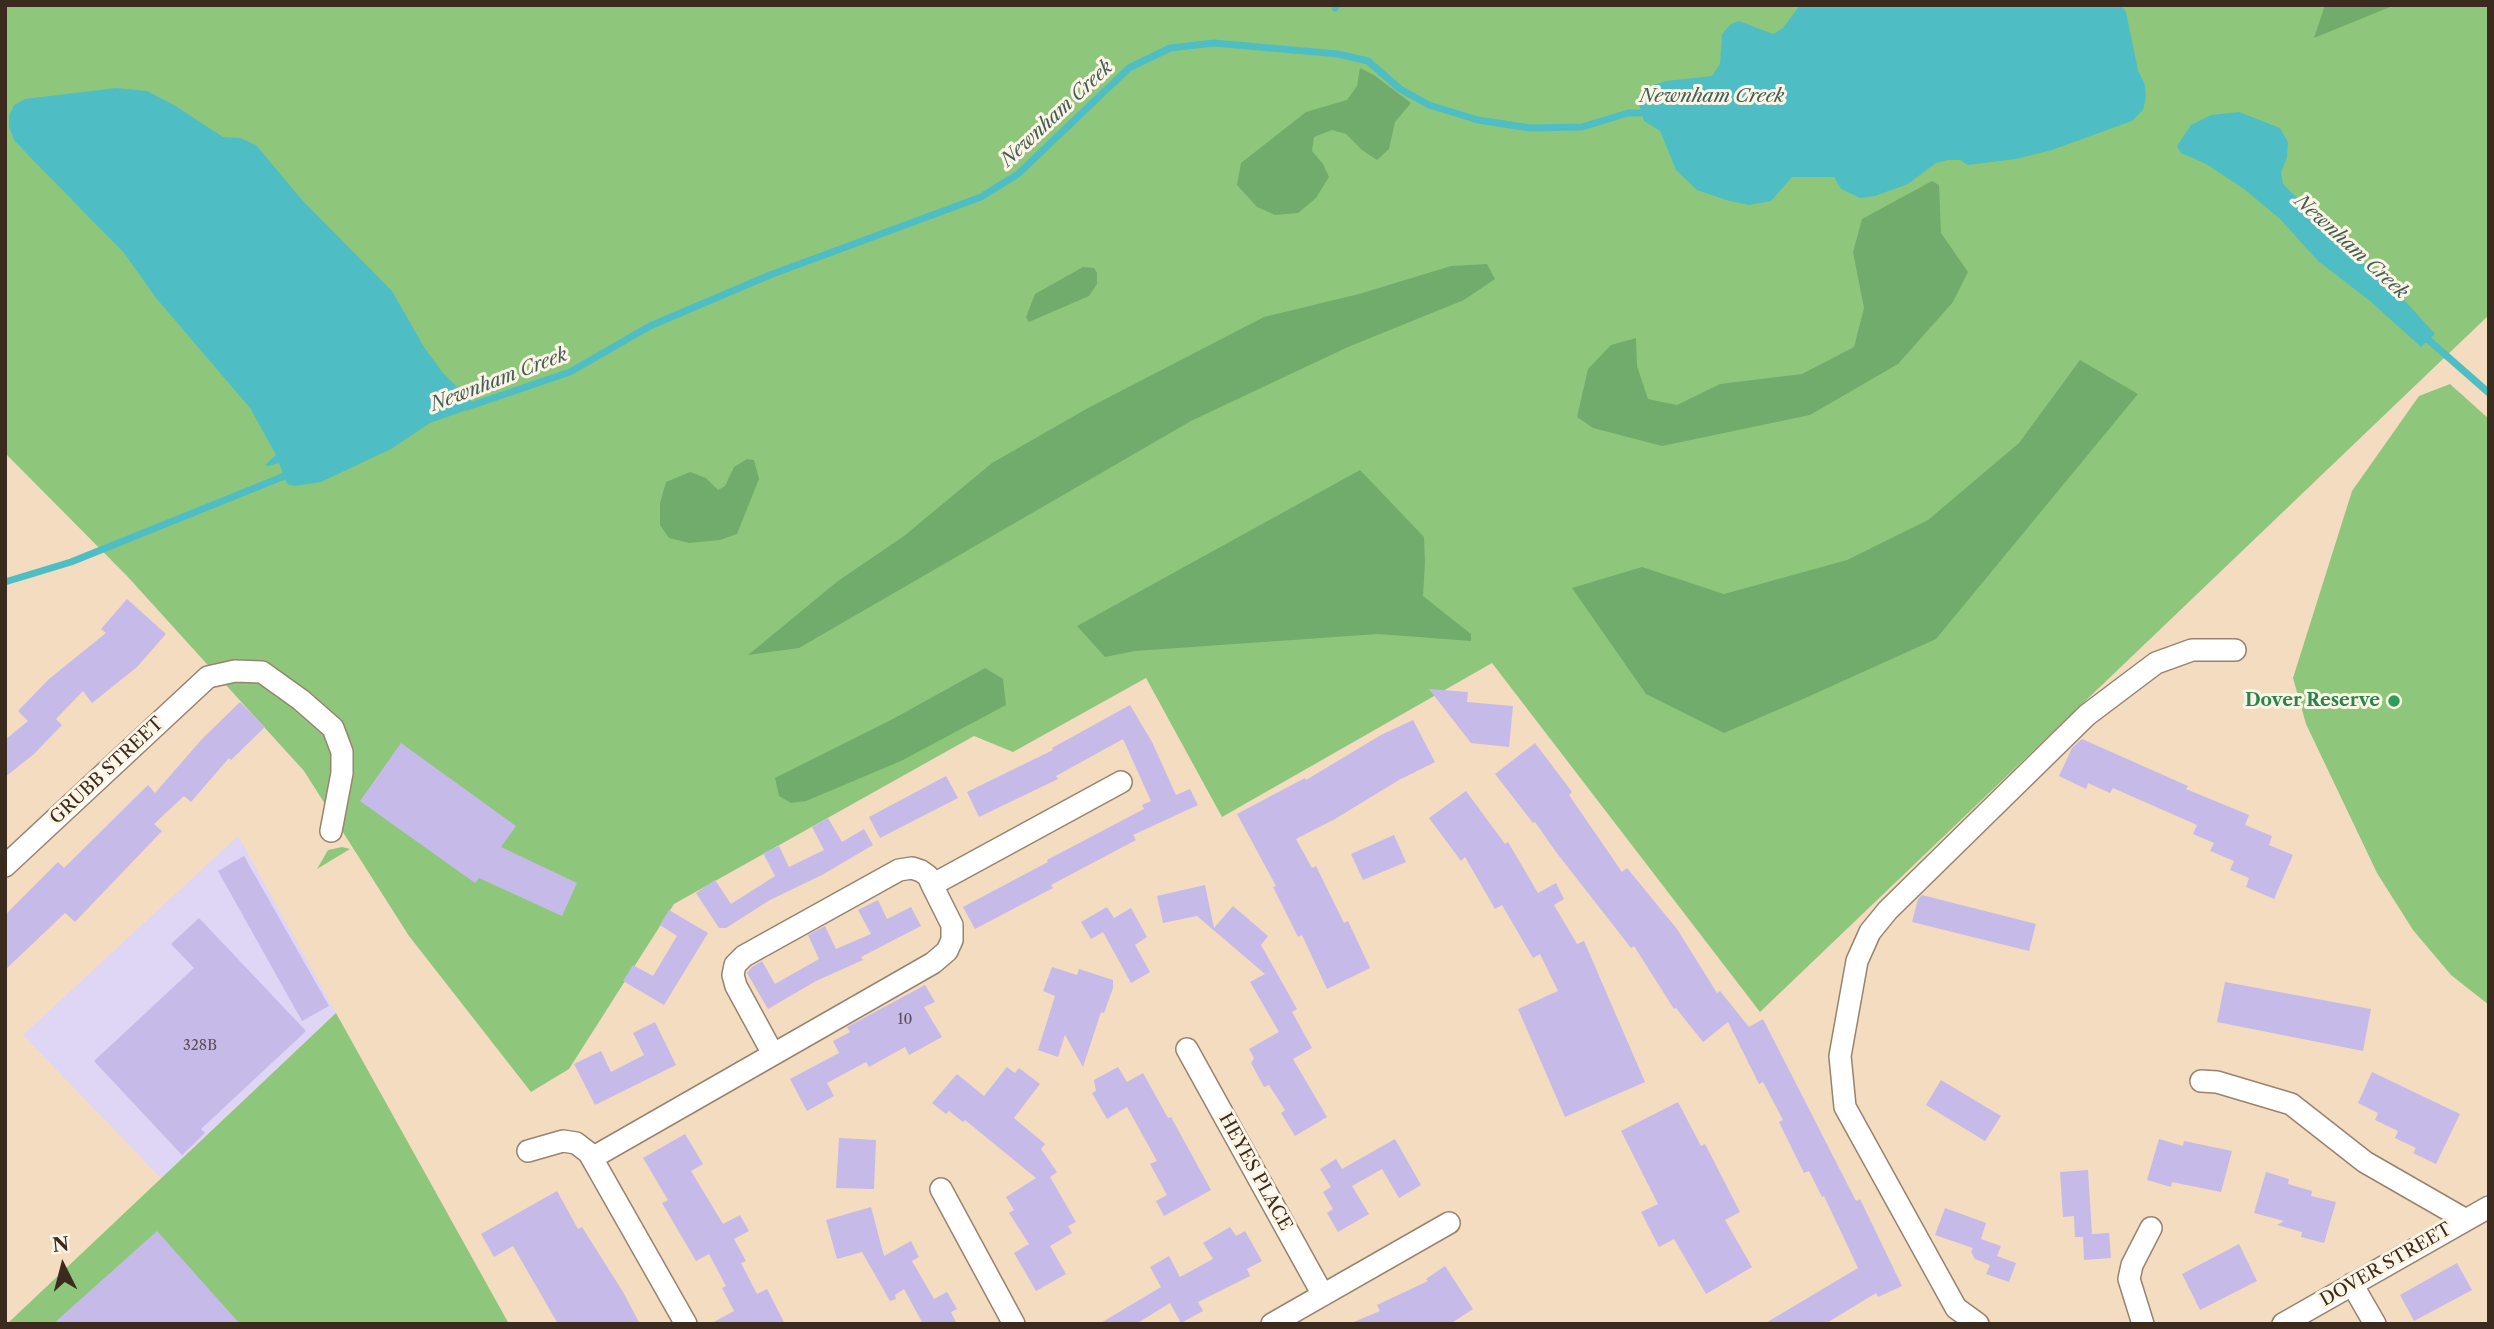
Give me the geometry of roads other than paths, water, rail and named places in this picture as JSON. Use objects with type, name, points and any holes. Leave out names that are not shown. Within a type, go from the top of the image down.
[{"type":"street","points":[[1978,1324],[1955,1308],[1845,1107],[1840,1056],[1857,961],[1870,932],[1888,910],[2087,715],[2156,663],[2192,650],[2235,650]]},
{"type":"street","name":"GRUBB STREET","points":[[5,866],[208,677],[235,671],[261,672],[301,700],[333,728],[342,751],[342,773],[331,831]]},
{"type":"street","points":[[932,886],[1121,782]]},
{"type":"street","points":[[591,1156],[773,1054],[933,962],[947,951],[952,940],[951,925],[928,876],[912,868],[899,870],[744,956],[736,965],[733,975],[736,986],[773,1054]]},
{"type":"street","name":"HEYES PLACE","points":[[1187,1049],[1324,1295]]},
{"type":"street","points":[[2201,1081],[2217,1082],[2291,1104],[2365,1162],[2466,1220]]},
{"type":"street","points":[[528,1151],[563,1141],[576,1143],[591,1156],[686,1324]]},
{"type":"street","points":[[941,1189],[1014,1324]]},
{"type":"street","name":"DOVER STREET","points":[[2283,1324],[2489,1207]]},
{"type":"street","points":[[1272,1324],[1449,1223]]},
{"type":"street","points":[[2143,1324],[2129,1279],[2132,1265],[2151,1228]]},
{"type":"street","points":[[2353,1284],[2375,1324]]},
{"type":"water","points":[[1800,5],[2121,5],[2126,12],[2138,70],[2145,85],[2143,110],[2132,121],[2052,150],[2016,159],[1968,165],[1960,160],[1936,163],[1908,184],[1875,196],[1860,198],[1841,189],[1834,177],[1792,177],[1771,201],[1749,205],[1697,190],[1676,170],[1660,131],[1644,121],[1637,98],[1648,87],[1666,81],[1712,76],[1720,64],[1722,34],[1731,24],[1739,21],[1773,34],[1783,28]]},
{"type":"water","points":[[116,88],[147,91],[223,137],[240,138],[256,145],[302,200],[392,291],[424,347],[443,373],[474,404],[464,411],[430,423],[391,449],[321,482],[295,486],[287,484],[279,463],[265,465],[276,455],[250,408],[156,298],[124,253],[14,140],[9,127],[9,116],[14,105],[25,99]]},
{"type":"water","points":[[2239,112],[2280,128],[2288,142],[2287,157],[2281,173],[2283,184],[2295,196],[2321,211],[2323,226],[2328,234],[2397,292],[2435,334],[2421,347],[2370,301],[2318,261],[2280,219],[2244,189],[2206,164],[2181,153],[2177,146],[2191,125],[2211,115]]},
{"type":"waterway","name":"Newnham Creek","points":[[467,407],[570,372],[650,326],[770,275],[981,197],[1018,174],[1129,68],[1170,48],[1214,43],[1338,54],[1368,61],[1400,89],[1429,105],[1478,120],[1530,128],[1582,127],[1628,113],[1650,113]]},
{"type":"waterway","name":"Newnham Creek","points":[[2424,336],[2489,393]]},
{"type":"waterway","name":"Newnham Creek","points":[[5,582],[71,562],[292,473]]},
{"type":"place","name":"Dover Reserve","points":[[2394,701]]}]
